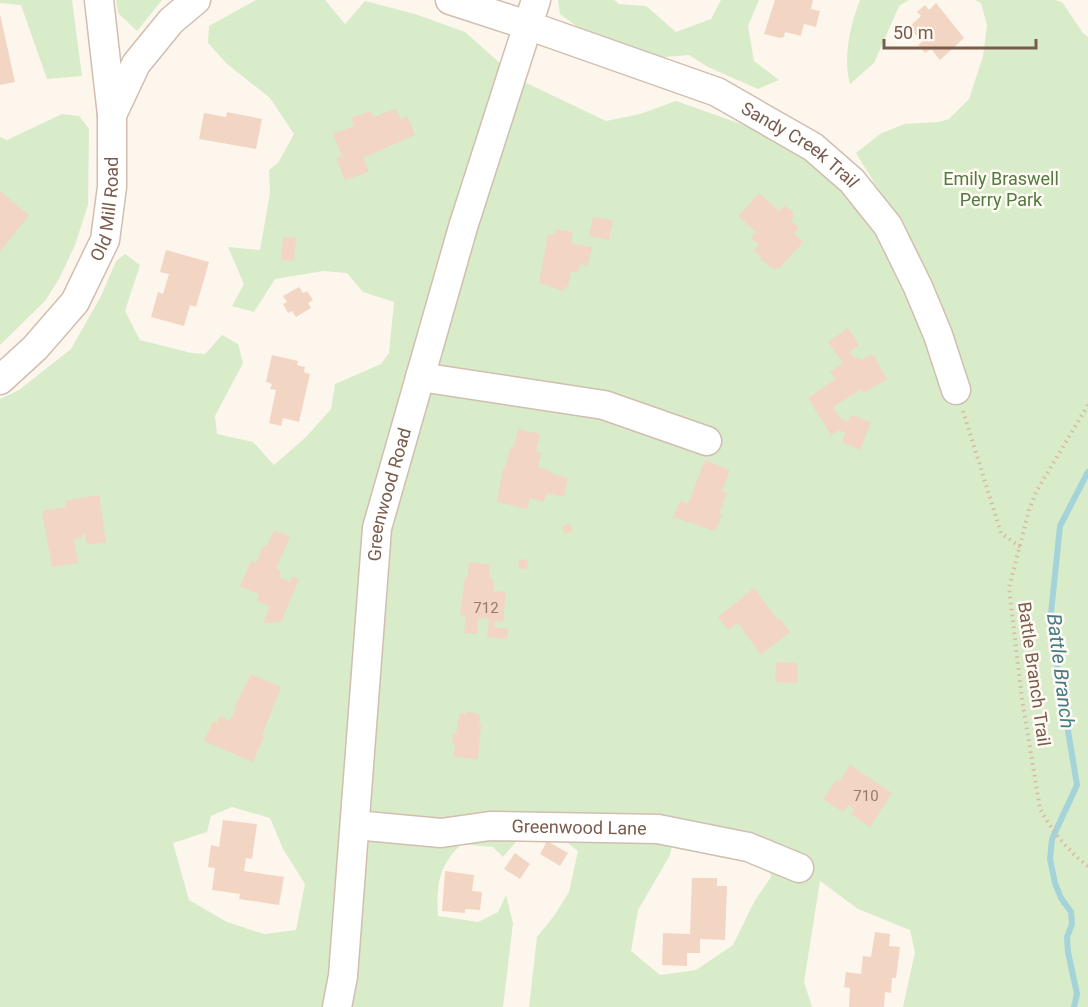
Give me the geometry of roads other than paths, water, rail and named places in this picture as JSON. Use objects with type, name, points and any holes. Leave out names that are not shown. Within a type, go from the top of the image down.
[{"type":"street","name":"Old Mill Road","points":[[0,380],[35,348],[75,302],[105,240],[112,187],[112,115],[99,0]]},
{"type":"street","points":[[112,115],[136,64],[171,21],[196,0]]},
{"type":"street","points":[[450,0],[531,12]]},
{"type":"street","name":"Greenwood Road","points":[[337,1007],[342,987],[377,528],[463,227],[531,12]]},
{"type":"street","name":"Sandy Creek Trail","points":[[531,12],[717,93],[813,147],[852,181],[888,226],[918,287],[938,335],[956,390]]},
{"type":"street","points":[[420,377],[604,405],[707,441]]},
{"type":"street","name":"Greenwood Lane","points":[[355,825],[441,833],[490,826],[658,829],[748,847],[799,868]]},
{"type":"waterway","name":"Battle Branch","points":[[1074,1007],[1077,994],[1067,937],[1072,924],[1071,912],[1061,898],[1055,883],[1050,859],[1052,839],[1077,785],[1050,623],[1060,526],[1088,472]]},
{"type":"park label","name":"Emily Braswell Perry Park","points":[[1001,189]]}]
